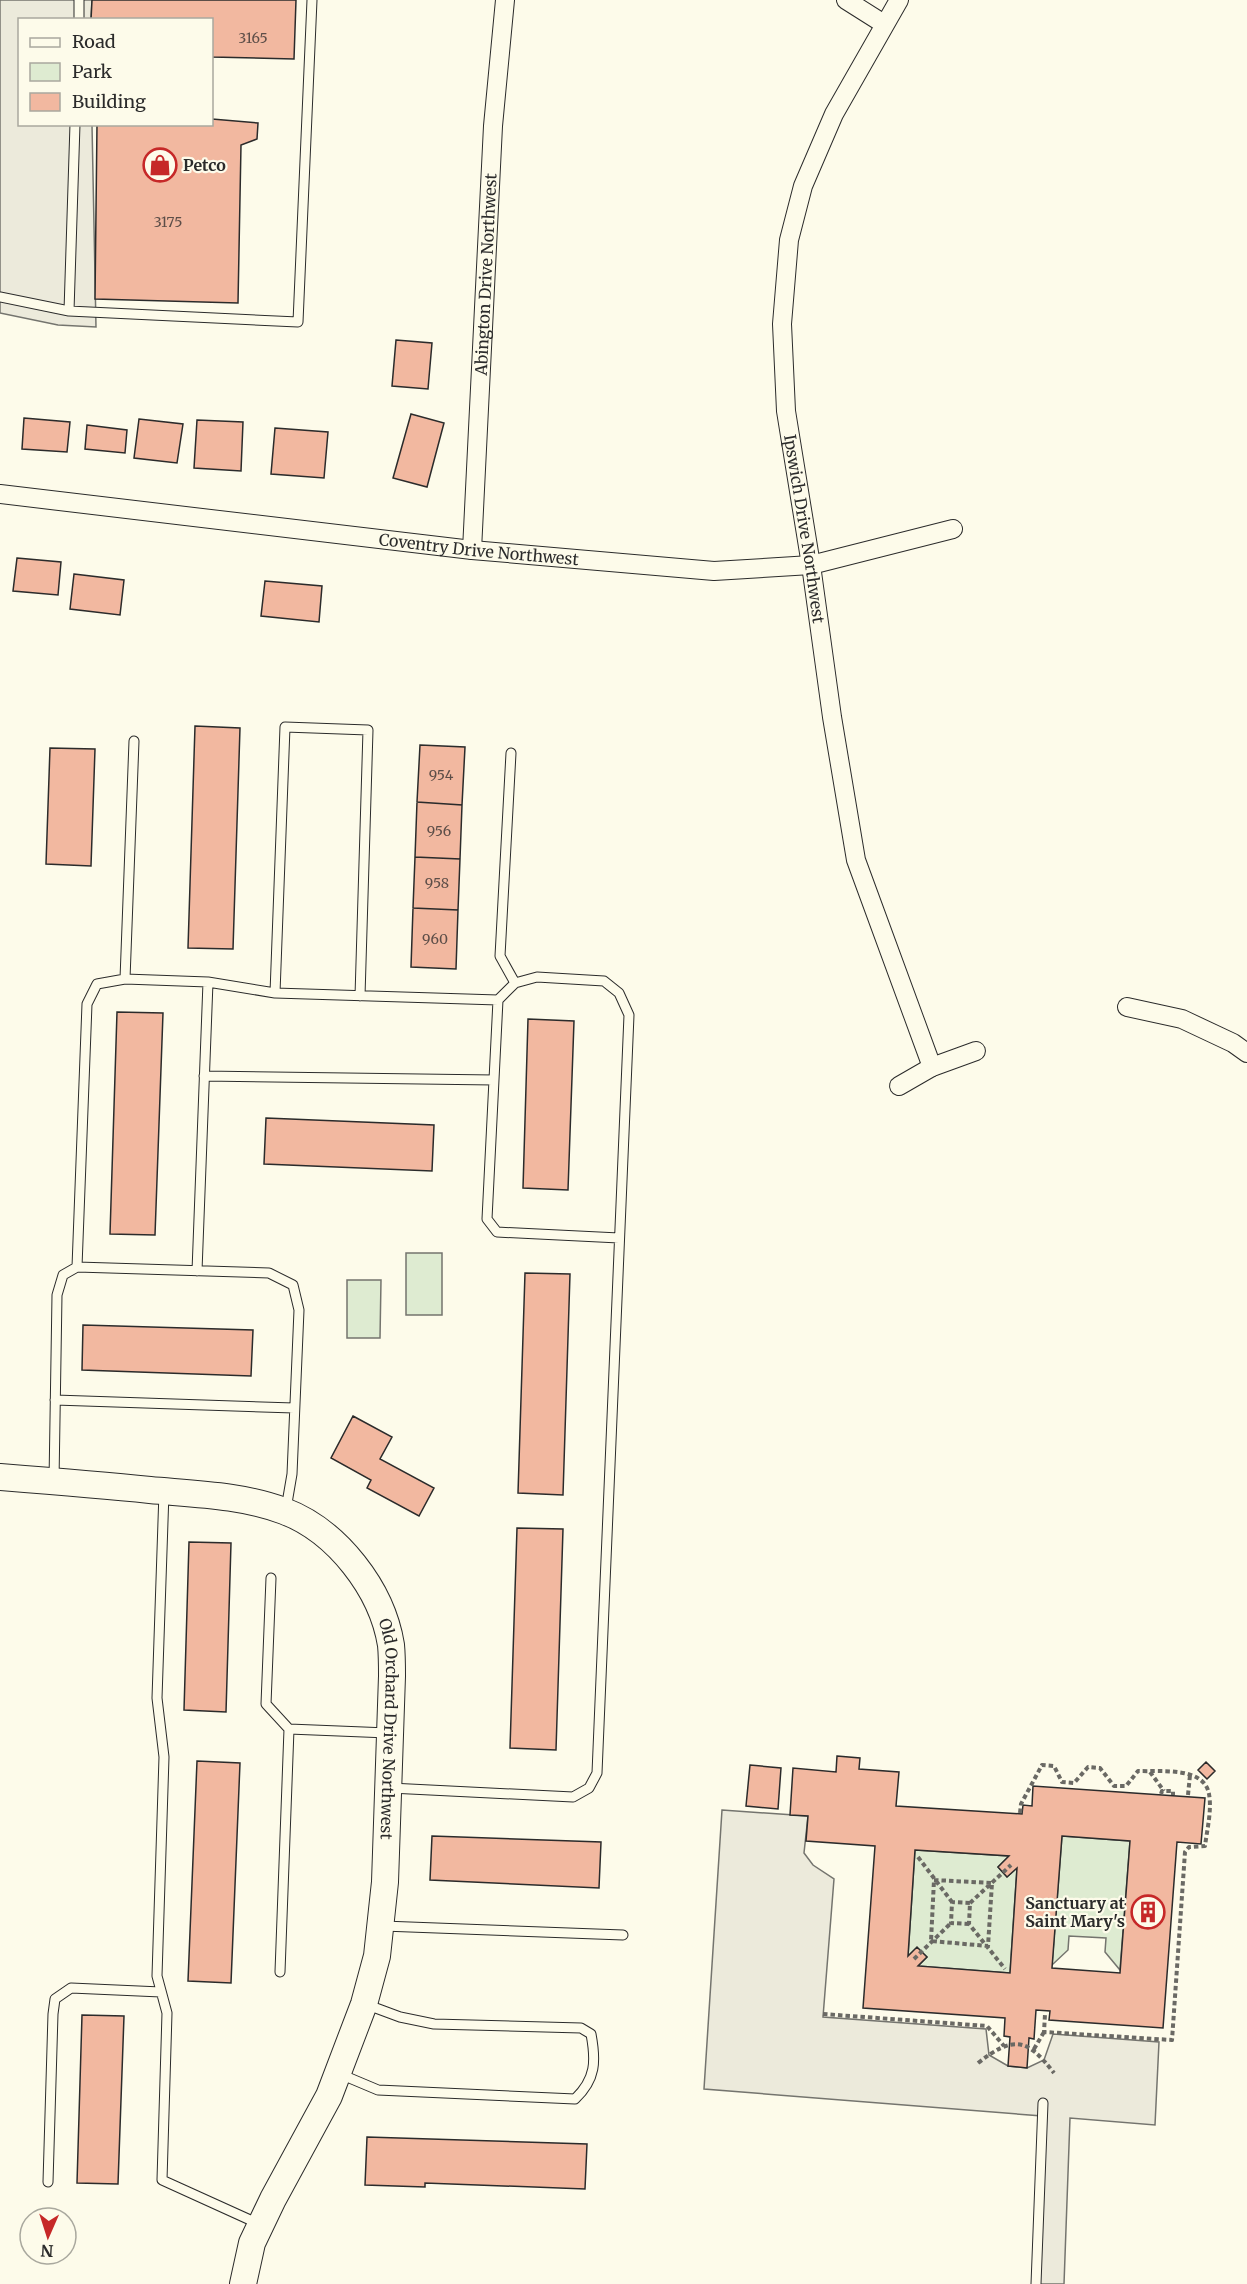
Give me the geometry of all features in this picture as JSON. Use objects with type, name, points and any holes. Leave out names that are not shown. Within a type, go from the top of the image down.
[{"type":"street","name":"Abington Drive Northwest","points":[[472,550],[493,126],[505,0]]},
{"type":"street","points":[[846,0],[884,24]]},
{"type":"street","name":"Ipswich Drive Northwest","points":[[899,0],[834,114],[803,186],[789,240],[782,324],[786,411],[856,860],[932,1067]]},
{"type":"street","name":"Coventry Drive Northwest","points":[[0,494],[472,550],[714,571],[811,565],[953,529]]},
{"type":"street","points":[[1126,1007],[1182,1018],[1233,1043],[1247,1053]]},
{"type":"street","points":[[898,1086],[932,1067],[976,1051]]},
{"type":"street","name":"Old Orchard Drive Northwest","points":[[0,1477],[164,1491],[256,1503],[285,1512],[312,1525],[357,1567],[374,1597],[386,1626],[391,1645],[390,1733],[385,1882],[377,1956],[364,2004],[329,2096],[252,2243],[243,2284]]},
{"type":"lane","points":[[79,0],[79,18]]},
{"type":"lane","points":[[0,297],[69,311],[298,322],[312,0]]},
{"type":"lane","points":[[69,311],[75,126]]},
{"type":"lane","points":[[275,993],[285,727],[368,730],[360,996]]},
{"type":"lane","points":[[125,979],[134,741]]},
{"type":"lane","points":[[511,753],[500,956],[515,983]]},
{"type":"lane","points":[[388,1788],[573,1797],[589,1788],[597,1773],[629,1015],[619,993],[604,981],[537,977],[515,983],[498,1000],[487,1219],[497,1232],[619,1238]]},
{"type":"lane","points":[[77,1267],[87,1004],[97,984],[125,979],[208,982],[275,993],[498,1000]]},
{"type":"lane","points":[[197,1271],[208,982]]},
{"type":"lane","points":[[204,1076],[494,1080]]},
{"type":"lane","points":[[54,1481],[57,1295],[63,1275],[77,1267],[269,1273],[293,1286],[299,1310],[291,1474],[285,1512]]},
{"type":"lane","points":[[55,1400],[294,1408]]},
{"type":"lane","points":[[164,1491],[158,1698],[164,1757],[157,1976],[167,2013],[162,2180],[261,2224]]},
{"type":"lane","points":[[271,1578],[266,1704],[289,1730],[280,1972]]},
{"type":"lane","points":[[289,1730],[390,1733]]},
{"type":"lane","points":[[380,1926],[623,1935]]},
{"type":"lane","points":[[48,2182],[53,2014],[56,1999],[71,1988],[161,1992]]},
{"type":"lane","points":[[338,2073],[378,2090],[576,2099],[586,2089],[594,2069],[595,2051],[591,2034],[581,2028],[434,2024],[400,2017],[364,2004]]},
{"type":"lane","points":[[1036,2284],[1043,2103]]},
{"type":"path","points":[[1020,1813],[1021,1804],[1041,1765],[1054,1766],[1062,1782],[1074,1783],[1088,1767],[1100,1768],[1114,1786],[1126,1786],[1138,1771],[1190,1775],[1202,1781],[1209,1792],[1205,1846],[1189,1846],[1185,1852],[1172,2040],[1044,2032]]},
{"type":"path","points":[[1150,1772],[1162,1792],[1173,1791],[1173,1795]]},
{"type":"path","points":[[1188,1796],[1190,1775]]},
{"type":"path","points":[[918,1857],[952,1902],[951,1923]]},
{"type":"path","points":[[1005,1970],[969,1924],[970,1903],[1011,1865]]},
{"type":"path","points":[[934,1880],[992,1883]]},
{"type":"path","points":[[931,1941],[934,1880]]},
{"type":"path","points":[[988,1946],[992,1883]]},
{"type":"path","points":[[952,1902],[970,1903]]},
{"type":"path","points":[[914,1959],[951,1923],[969,1924]]},
{"type":"path","points":[[931,1941],[988,1946]]},
{"type":"path","points":[[823,2014],[987,2026],[1005,2046]]},
{"type":"path","points":[[1034,2049],[1044,2032],[1045,2014]]},
{"type":"path","points":[[978,2063],[1005,2046],[1017,2044],[1034,2049],[1054,2073]]},
{"type":"green space","points":[[406,1253],[442,1253],[442,1315],[406,1315]]},
{"type":"green space","points":[[347,1280],[381,1280],[380,1338],[347,1338]]},
{"type":"green space","points":[[1062,1836],[1130,1841],[1120,1970],[1105,1952],[1106,1938],[1069,1936],[1068,1950],[1052,1965]]},
{"type":"green space","points":[[915,1850],[1009,1856],[998,1867],[1007,1877],[1017,1868],[1010,1973],[918,1966],[927,1957],[917,1948],[908,1956]]},
{"type":"shaded area","points":[[0,0],[92,0],[91,18],[18,18],[18,126],[92,126],[96,327],[58,325],[0,313]]},
{"type":"shaded area","points":[[722,1810],[808,1816],[804,1853],[813,1865],[834,1879],[823,2017],[986,2029],[989,2055],[1008,2066],[1027,2068],[1044,2060],[1053,2034],[1159,2042],[1155,2125],[1070,2118],[1064,2284],[1036,2284],[1042,2116],[704,2089]]},
{"type":"building","points":[[92,0],[296,0],[294,59],[213,57],[213,18],[91,18]]},
{"type":"building","points":[[213,119],[258,123],[257,139],[241,145],[238,303],[95,299],[97,126],[213,126]]},
{"type":"building","points":[[396,340],[432,343],[428,389],[392,386]]},
{"type":"building","points":[[411,414],[444,423],[427,487],[393,478]]},
{"type":"building","points":[[24,418],[70,422],[67,452],[22,449]]},
{"type":"building","points":[[139,419],[183,424],[177,463],[134,458]]},
{"type":"building","points":[[197,420],[243,422],[241,471],[194,468]]},
{"type":"building","points":[[87,425],[127,430],[125,453],[85,449]]},
{"type":"building","points":[[275,428],[328,432],[324,478],[271,474]]},
{"type":"building","points":[[17,558],[61,562],[58,595],[13,591]]},
{"type":"building","points":[[74,574],[124,580],[120,615],[70,609]]},
{"type":"building","points":[[265,581],[322,586],[319,622],[261,616]]},
{"type":"building","points":[[195,726],[240,728],[233,949],[188,948]]},
{"type":"building","points":[[420,745],[465,747],[462,805],[417,802]]},
{"type":"building","points":[[50,748],[95,749],[91,866],[46,864]]},
{"type":"building","points":[[417,802],[462,805],[460,859],[415,857]]},
{"type":"building","points":[[415,857],[460,859],[458,910],[413,908]]},
{"type":"building","points":[[413,908],[458,910],[456,969],[411,967]]},
{"type":"building","points":[[117,1012],[163,1013],[155,1235],[110,1234]]},
{"type":"building","points":[[528,1019],[574,1021],[568,1190],[523,1188]]},
{"type":"building","points":[[266,1118],[434,1125],[432,1171],[264,1164]]},
{"type":"building","points":[[525,1273],[570,1274],[563,1495],[518,1493]]},
{"type":"building","points":[[83,1325],[253,1330],[251,1376],[82,1370]]},
{"type":"building","points":[[353,1416],[392,1437],[380,1459],[434,1488],[419,1516],[367,1488],[371,1480],[331,1458]]},
{"type":"building","points":[[517,1528],[563,1529],[556,1750],[510,1748]]},
{"type":"building","points":[[189,1542],[231,1543],[226,1712],[184,1710]]},
{"type":"building","name":"Sanctuary at Saint Mary's","points":[[837,1756],[860,1758],[859,1769],[899,1772],[896,1806],[1022,1814],[1023,1805],[1032,1806],[1033,1786],[1205,1798],[1201,1844],[1177,1842],[1163,2028],[1049,2020],[1050,2011],[1036,2010],[1034,2039],[1029,2038],[1027,2068],[1008,2066],[1010,2037],[1004,2036],[1005,2018],[863,2008],[875,1846],[806,1841],[808,1816],[790,1815],[793,1768],[836,1772]],"holes":[[[1062,1836],[1130,1841],[1120,1973],[1052,1968]],[[915,1850],[1009,1856],[998,1867],[1007,1877],[1017,1868],[1010,1973],[918,1966],[927,1957],[917,1947],[908,1956]]]},
{"type":"building","points":[[197,1761],[240,1763],[231,1983],[188,1981]]},
{"type":"building","points":[[1206,1762],[1215,1771],[1207,1779],[1198,1770]]},
{"type":"building","points":[[750,1765],[781,1768],[778,1809],[746,1806]]},
{"type":"building","points":[[432,1836],[601,1842],[599,1888],[430,1880]]},
{"type":"building","points":[[82,2015],[124,2016],[118,2184],[77,2183]]},
{"type":"building","points":[[367,2137],[587,2144],[585,2189],[425,2183],[425,2187],[365,2185]]},
{"type":"place","name":"Petco","points":[[160,165]]},
{"type":"place","name":"Sanctuary at Saint Mary's","points":[[1148,1912]]}]
